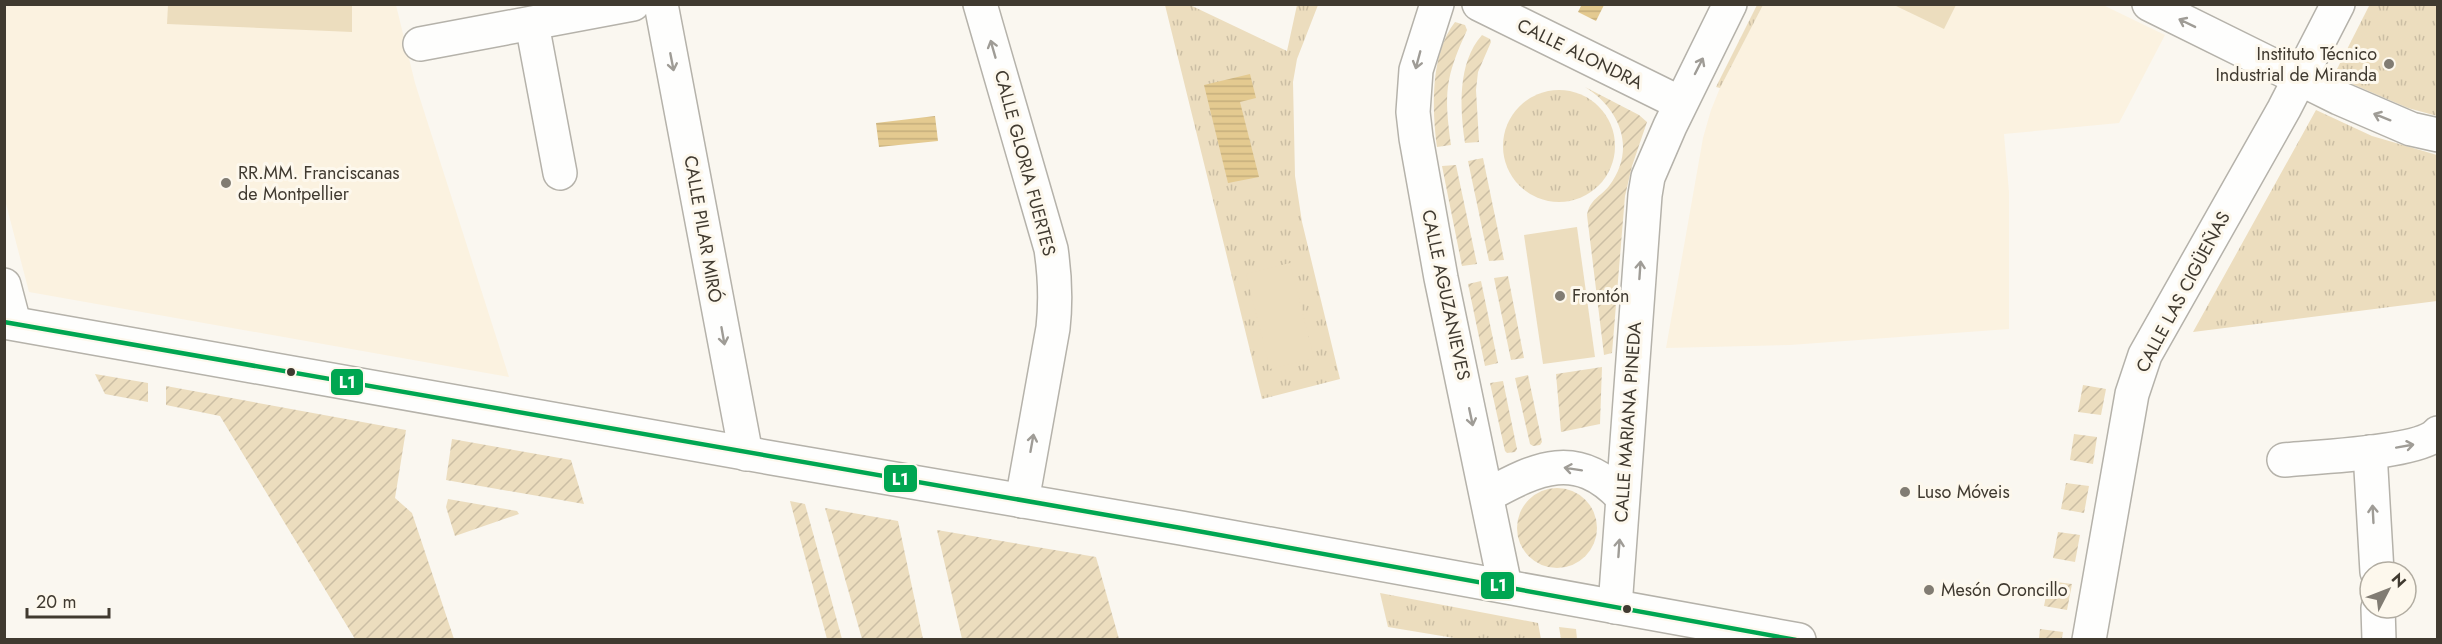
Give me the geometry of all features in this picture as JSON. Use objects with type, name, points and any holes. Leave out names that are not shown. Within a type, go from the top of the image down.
[{"type":"street","name":"CALLE PILAR MIRÓ","points":[[661,4],[746,454]]},
{"type":"street","name":"CALLE GLORIA FUERTES","points":[[980,4],[1051,249],[1055,279],[1056,304],[1053,328],[1022,501]]},
{"type":"street","name":"CALLE AGUZANIEVES","points":[[1437,4],[1416,70],[1413,112],[1416,138],[1441,278],[1488,495],[1505,586]]},
{"type":"street","name":"CALLE ALONDRA","points":[[1479,4],[1680,103]]},
{"type":"street","name":"CALLE MARIANA PINEDA","points":[[1615,607],[1645,195],[1653,163],[1680,103],[1730,4]]},
{"type":"street","points":[[2149,4],[2300,79],[2390,120],[2411,129],[2438,135]]},
{"type":"street","name":"CALLE LAS CIGÜEÑAS","points":[[2089,639],[2132,394],[2145,355],[2300,79],[2338,4]]},
{"type":"street","points":[[420,44],[633,5]]},
{"type":"street","points":[[532,24],[560,173]]},
{"type":"street","points":[[4,285],[9,322],[1798,639]]},
{"type":"street","points":[[2284,460],[2370,452],[2425,442],[2438,433]]},
{"type":"street","points":[[2370,452],[2376,560]]},
{"type":"street","points":[[1488,495],[1531,473],[1552,467],[1574,468],[1592,474],[1610,484],[1622,497]]},
{"type":"street","points":[[2378,620],[2379,639]]},
{"type":"shaded area","points":[[1582,4],[1604,4],[1596,21],[1578,12]]},
{"type":"shaded area","name":"RR.MM. Franciscanas de Montpellier","points":[[4,5],[396,5],[415,83],[509,377],[29,292],[5,200]]},
{"type":"shaded area","points":[[1763,5],[2103,5],[2165,35],[2119,123],[2004,134],[2009,192],[2009,329],[1790,345],[1666,348],[1703,138],[1720,88]]},
{"type":"shaded area","points":[[1250,74],[1256,98],[1240,102],[1259,177],[1228,183],[1204,85]]},
{"type":"shaded area","points":[[935,116],[938,141],[879,147],[876,123]]},
{"type":"green space","name":"Instituto Técnico Industrial de Miranda","points":[[2370,4],[2437,5],[2437,116],[2408,108],[2336,77],[2335,73]]},
{"type":"green space","points":[[168,5],[352,5],[352,32],[167,24]]},
{"type":"green space","points":[[1165,5],[1190,5],[1287,51],[1297,5],[1318,5],[1297,59],[1293,82],[1295,176],[1302,222],[1340,379],[1262,399]]},
{"type":"green space","points":[[1757,5],[1763,5],[1720,88],[1716,87]]},
{"type":"green space","points":[[1894,5],[1956,5],[1944,29]]},
{"type":"green space","points":[[1455,22],[1465,25],[1467,30],[1454,61],[1448,86],[1447,112],[1451,145],[1437,147],[1434,99],[1437,66],[1447,35]]},
{"type":"green space","points":[[1482,35],[1491,42],[1478,72],[1476,90],[1479,142],[1465,143],[1462,116],[1464,73],[1474,46]]},
{"type":"green space","points":[[1585,87],[1639,115],[1647,122],[1632,166],[1625,196],[1612,353],[1604,355],[1587,215],[1593,202],[1609,186],[1617,172],[1622,158],[1623,144],[1621,131],[1615,118],[1597,96]]},
{"type":"green space","points":[[1559,90],[1580,94],[1599,106],[1611,125],[1615,146],[1611,167],[1599,186],[1580,198],[1559,202],[1538,198],[1519,186],[1507,167],[1503,146],[1507,125],[1519,106],[1538,94]]},
{"type":"green space","points":[[2316,110],[2372,136],[2437,155],[2437,301],[2193,332]]},
{"type":"green space","points":[[1483,158],[1504,260],[1489,261],[1468,161]]},
{"type":"green space","points":[[1456,165],[1477,264],[1462,266],[1442,166]]},
{"type":"green space","name":"Frontón","points":[[1577,227],[1595,357],[1543,364],[1524,235]]},
{"type":"green space","points":[[1290,263],[1314,358],[1270,369],[1246,274]]},
{"type":"green space","points":[[1508,276],[1524,358],[1511,360],[1494,278]]},
{"type":"green space","points":[[1481,281],[1498,363],[1485,366],[1468,284]]},
{"type":"green space","points":[[1602,367],[1600,424],[1561,432],[1556,374]]},
{"type":"green space","points":[[95,374],[148,383],[148,402],[105,394]]},
{"type":"green space","points":[[1528,375],[1542,442],[1540,445],[1533,446],[1530,444],[1515,378]]},
{"type":"green space","points":[[1503,381],[1517,449],[1515,452],[1507,453],[1490,383]]},
{"type":"green space","points":[[2083,385],[2106,389],[2101,415],[2078,412]]},
{"type":"green space","points":[[166,386],[406,430],[395,498],[412,513],[454,639],[355,639],[220,416],[166,405]]},
{"type":"green space","points":[[2074,434],[2097,437],[2093,464],[2070,460]]},
{"type":"green space","points":[[452,439],[571,460],[584,504],[446,480]]},
{"type":"green space","points":[[2066,483],[2089,486],[2084,513],[2061,509]]},
{"type":"green space","points":[[1557,488],[1572,491],[1585,500],[1594,513],[1597,528],[1594,543],[1585,556],[1572,565],[1557,568],[1542,565],[1529,556],[1520,543],[1517,528],[1520,513],[1529,500],[1542,491]]},
{"type":"green space","points":[[448,499],[517,511],[519,514],[455,536],[446,507]]},
{"type":"green space","points":[[790,501],[805,504],[842,639],[827,639]]},
{"type":"green space","points":[[825,508],[898,521],[923,639],[862,639]]},
{"type":"green space","points":[[937,530],[1096,557],[1119,639],[962,639]]},
{"type":"green space","points":[[2058,532],[2080,535],[2075,562],[2053,558]]},
{"type":"green space","points":[[2049,581],[2072,584],[2067,610],[2044,606]]},
{"type":"green space","points":[[1380,593],[1538,623],[1541,639],[1460,639],[1388,627]]},
{"type":"green space","points":[[1559,627],[1576,629],[1577,639],[1561,639]]},
{"type":"green space","points":[[2040,629],[2063,632],[2062,638],[2039,639]]},
{"type":"transit line","name":"L1","points":[[4,322],[1181,528],[1796,640]]},
{"type":"place","name":"Instituto Técnico Industrial de Miranda","points":[[2389,64]]},
{"type":"place","name":"RR.MM. Franciscanas de Montpellier","points":[[226,183]]},
{"type":"place","name":"Frontón","points":[[1560,296]]},
{"type":"place","name":"Luso Móveis","points":[[1905,492]]},
{"type":"place","name":"Mesón Oroncillo","points":[[1929,590]]}]
